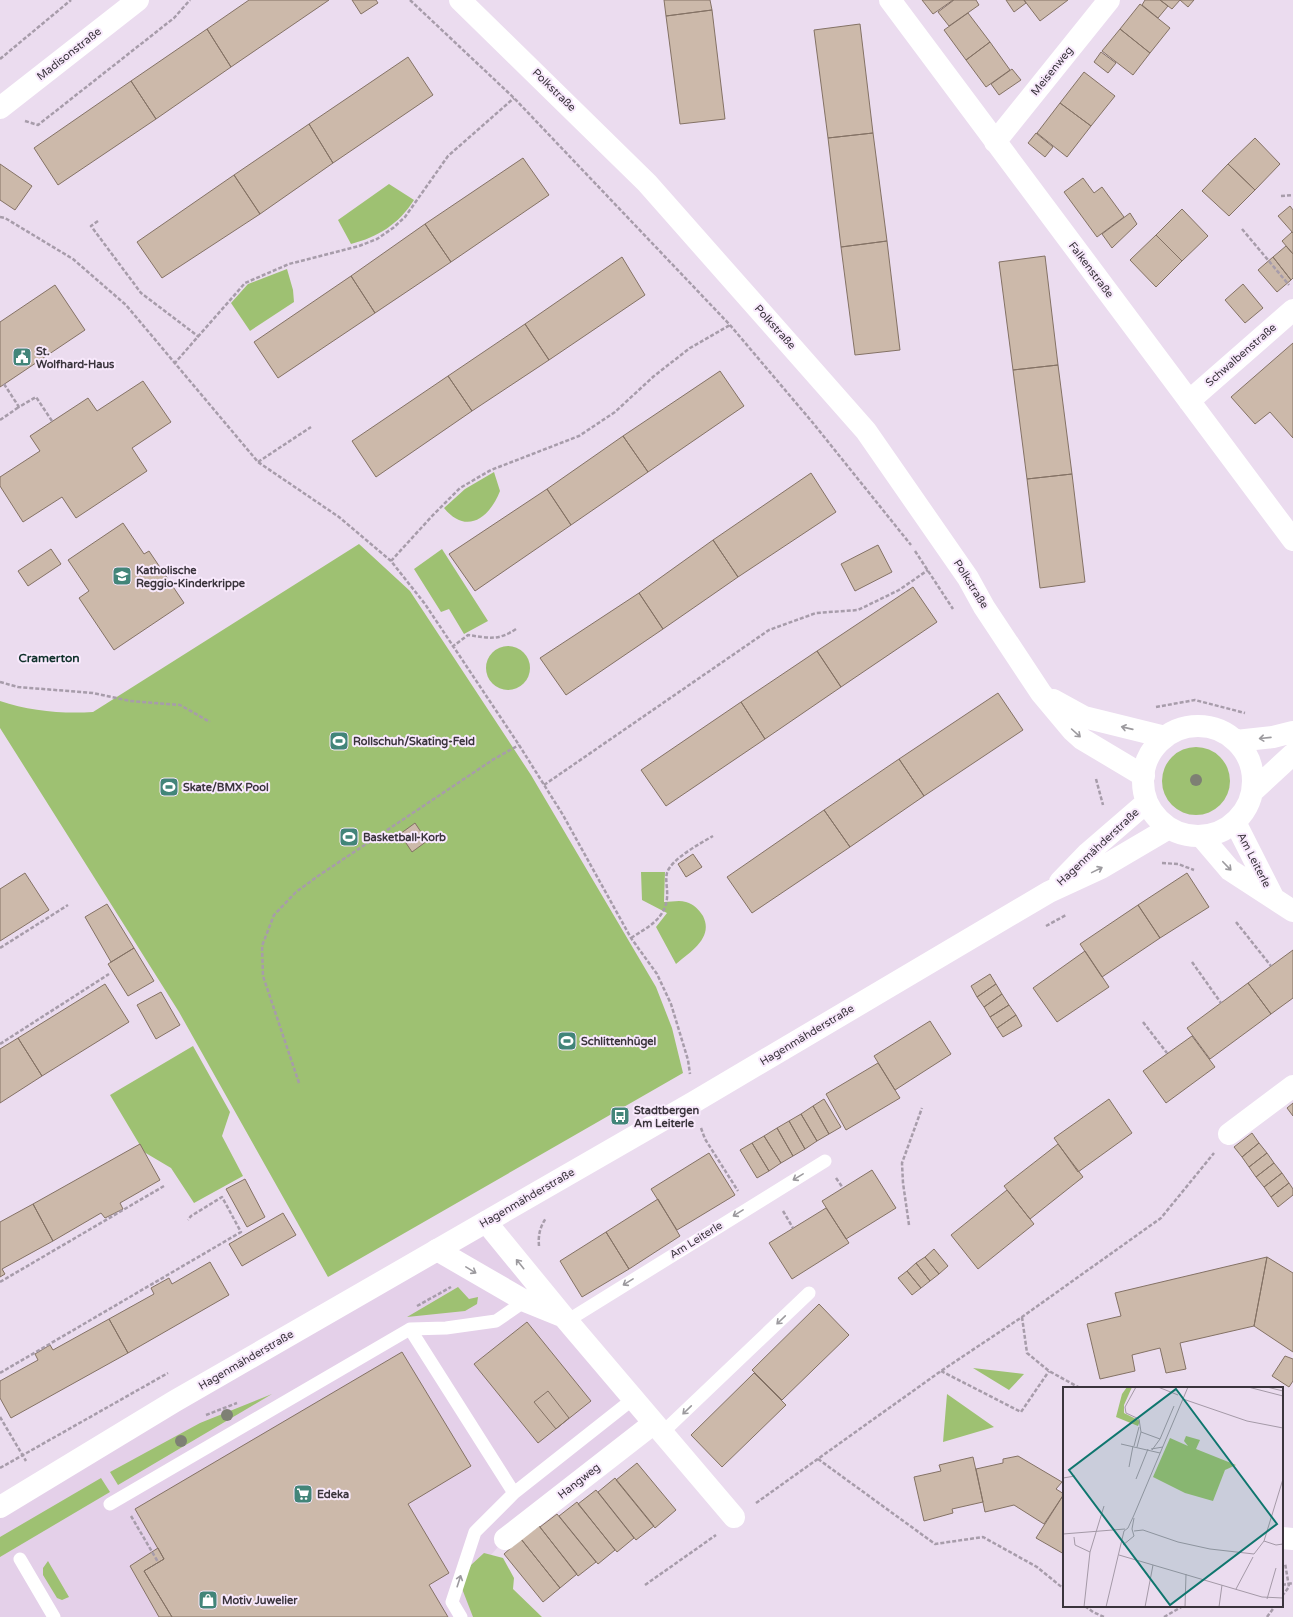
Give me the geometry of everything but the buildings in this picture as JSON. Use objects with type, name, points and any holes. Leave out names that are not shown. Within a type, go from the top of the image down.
[{"type":"street","name":"Madisonstraße","points":[[0,108],[138,0]]},
{"type":"street","name":"Polkstraße","points":[[460,0],[647,183],[861,425],[968,578],[984,606],[1041,693],[1072,730],[1082,739],[1144,776]]},
{"type":"street","name":"Falkenstraße","points":[[890,0],[1293,540]]},
{"type":"street","name":"Meisenweg","points":[[995,142],[1109,0]]},
{"type":"street","name":"Schwalbenstraße","points":[[1189,401],[1293,310]]},
{"type":"street","name":"Polkstraße","points":[[1041,693],[1084,717],[1165,737]]},
{"type":"street","name":"Hagenmähderstraße","points":[[1188,727],[1214,728],[1236,741],[1247,756],[1253,774],[1252,792],[1246,809],[1235,822],[1219,832],[1201,836],[1185,835],[1170,828],[1156,817],[1147,802],[1143,786],[1144,769],[1152,751],[1165,737],[1188,727]]},
{"type":"street","points":[[1236,741],[1273,737],[1293,732]]},
{"type":"street","name":"Hagenmähderstraße","points":[[1252,792],[1293,754]]},
{"type":"street","name":"Hagenmähderstraße","points":[[1049,892],[1088,853],[1147,802]]},
{"type":"street","name":"Am Leiterle","points":[[1235,822],[1273,898]]},
{"type":"street","name":"Hagenmähderstraße","points":[[2,1502],[39,1484],[175,1401],[694,1102],[1049,892],[1101,868],[1170,828]]},
{"type":"street","name":"Am Leiterle","points":[[1201,836],[1230,870],[1293,911]]},
{"type":"street","points":[[1229,1134],[1293,1086]]},
{"type":"street","points":[[486,1222],[534,1296]]},
{"type":"street","points":[[437,1250],[534,1296],[565,1318],[734,1517]]},
{"type":"street","name":"Hangweg","points":[[505,1539],[658,1428]]},
{"type":"street","points":[[1283,1538],[1293,1539]]},
{"type":"lane","name":"Am Leiterle","points":[[565,1318],[825,1160]]},
{"type":"lane","points":[[658,1428],[809,1293]]},
{"type":"lane","points":[[115,1501],[410,1329],[446,1328],[496,1321],[534,1296]]},
{"type":"lane","points":[[410,1329],[514,1493]]},
{"type":"lane","points":[[461,1617],[452,1602],[475,1532],[514,1493],[634,1399]]},
{"type":"lane","points":[[20,1559],[54,1617]]},
{"type":"path","points":[[0,59],[71,0]]},
{"type":"path","points":[[19,119],[38,125],[174,18],[190,0]]},
{"type":"path","points":[[410,0],[514,98],[730,325],[818,429],[913,547],[954,610]]},
{"type":"path","points":[[174,364],[245,283],[289,264],[359,246],[376,239],[393,228],[405,217],[448,156],[514,98]]},
{"type":"path","points":[[1281,196],[1293,195]]},
{"type":"path","points":[[0,217],[5,218],[73,259],[126,305],[174,364],[258,462],[339,517],[392,561],[425,604],[452,647],[519,745],[563,815],[631,938],[657,974],[671,1004],[688,1060],[694,1102]]},
{"type":"path","points":[[98,221],[91,226],[141,293],[199,337]]},
{"type":"path","points":[[1242,229],[1293,290]]},
{"type":"path","points":[[392,561],[432,515],[460,488],[492,470],[579,436],[615,412],[654,376],[690,348],[730,325]]},
{"type":"path","points":[[4,384],[19,407]]},
{"type":"path","points":[[0,420],[36,397],[52,421]]},
{"type":"path","points":[[258,462],[311,426]]},
{"type":"path","points":[[544,785],[769,630],[816,613],[858,610],[899,590],[928,570]]},
{"type":"path","points":[[452,647],[468,635],[490,638],[505,636],[516,629]]},
{"type":"path","points":[[0,682],[18,687],[93,692],[130,701],[180,705],[210,722]]},
{"type":"path","points":[[1151,708],[1195,700],[1246,714]]},
{"type":"path","points":[[299,1083],[263,976],[262,946],[274,915],[296,892],[318,876],[494,759],[519,745]]},
{"type":"path","points":[[631,938],[662,916],[667,898],[667,873],[673,864],[713,836]]},
{"type":"path","points":[[1157,863],[1178,864],[1200,873]]},
{"type":"path","points":[[0,948],[68,905]]},
{"type":"path","points":[[1046,926],[1073,911]]},
{"type":"path","points":[[1236,922],[1271,966]]},
{"type":"path","points":[[1192,962],[1221,1004]]},
{"type":"path","points":[[0,1044],[109,974]]},
{"type":"path","points":[[1143,1022],[1167,1053]]},
{"type":"path","points":[[909,1225],[903,1183],[902,1163],[922,1108]]},
{"type":"path","points":[[693,1131],[705,1124]]},
{"type":"path","points":[[700,1127],[705,1139],[748,1207]]},
{"type":"path","points":[[645,1585],[714,1537],[734,1517],[941,1371],[1022,1317],[1161,1218],[1229,1134]]},
{"type":"path","points":[[0,1282],[164,1186]]},
{"type":"path","points":[[0,1373],[241,1232],[222,1197],[191,1216],[188,1220]]},
{"type":"path","points":[[539,1248],[538,1237],[542,1224],[550,1213]]},
{"type":"path","points":[[1022,1317],[1027,1353],[1049,1371],[1078,1387]]},
{"type":"path","points":[[941,1371],[1021,1412],[1049,1371]]},
{"type":"path","points":[[0,1417],[39,1484]]},
{"type":"path","points":[[818,1459],[934,1544],[983,1537],[1037,1567],[1063,1588]]},
{"type":"path","points":[[115,1501],[158,1562]]},
{"type":"path","points":[[1283,1594],[1288,1587],[1284,1561]]},
{"type":"path","points":[[1283,1585],[1293,1583]]},
{"type":"path","points":[[1087,1607],[1093,1612],[1104,1617]]},
{"type":"path","points":[[1164,1617],[1180,1607]]},
{"type":"path","points":[[1267,1617],[1274,1607]]},
{"type":"shaded area","points":[[486,1222],[654,1423],[505,1539],[484,1563],[523,1617],[0,1617],[0,1507]]},
{"type":"green space","points":[[389,184],[414,200],[395,223],[370,238],[351,244],[338,220]]},
{"type":"green space","points":[[287,269],[293,290],[294,302],[250,331],[231,303],[248,284]]},
{"type":"green space","points":[[494,472],[500,491],[490,509],[484,515],[477,520],[469,522],[461,521],[444,508],[465,489]]},
{"type":"green space","points":[[359,544],[410,591],[531,775],[656,987],[672,1028],[683,1073],[328,1277],[179,1012],[0,728],[0,701],[46,711],[70,713],[93,712]]},
{"type":"green space","points":[[442,549],[488,621],[464,634],[449,609],[441,612],[414,569]]},
{"type":"green space","points":[[504,646],[512,646],[524,652],[530,664],[530,672],[524,684],[512,690],[504,690],[492,684],[486,672],[486,664],[492,652]]},
{"type":"green space","points":[[1196,747],[1209,749],[1220,757],[1228,768],[1230,781],[1228,794],[1220,805],[1209,813],[1196,815],[1183,813],[1172,805],[1164,794],[1162,781],[1164,768],[1172,757],[1183,749]]},
{"type":"green space","points":[[641,872],[665,872],[664,902],[681,901],[689,903],[703,916],[706,924],[703,938],[694,949],[676,964],[656,927],[667,913],[642,900]]},
{"type":"green space","points":[[193,1046],[230,1112],[222,1136],[243,1176],[194,1203],[171,1168],[144,1152],[110,1095]]},
{"type":"green space","points":[[458,1287],[469,1299],[478,1297],[477,1304],[465,1311],[407,1317]]},
{"type":"green space","points":[[973,1368],[1024,1374],[1009,1390]]},
{"type":"green space","points":[[272,1394],[118,1485],[110,1472],[200,1423]]},
{"type":"green space","points":[[947,1394],[994,1427],[943,1442]]},
{"type":"green space","points":[[101,1478],[110,1492],[0,1557],[0,1537]]},
{"type":"green space","points":[[484,1553],[503,1558],[514,1578],[513,1589],[542,1617],[473,1617],[461,1586],[471,1565]]},
{"type":"green space","points":[[48,1561],[69,1597],[62,1600],[57,1598],[43,1575],[43,1568]]},
{"type":"place","name":"St. Wolfhard-Haus","points":[[22,357]]},
{"type":"place","name":"Katholische Reggio-Kinderkrippe","points":[[122,576]]},
{"type":"place","name":"Rollschuh/Skating-Feld","points":[[339,741]]},
{"type":"place","name":"Skate/BMX Pool","points":[[169,787]]},
{"type":"place","name":"Basketball-Korb","points":[[349,837]]},
{"type":"place","name":"Schlittenhügel","points":[[567,1041]]},
{"type":"place","name":"Stadtbergen Am Leiterle","points":[[620,1116]]},
{"type":"place","name":"Edeka","points":[[303,1494]]},
{"type":"place","name":"Motiv Juwelier","points":[[208,1600]]},
{"type":"district","name":"Cramerton","points":[[49,658]]}]
